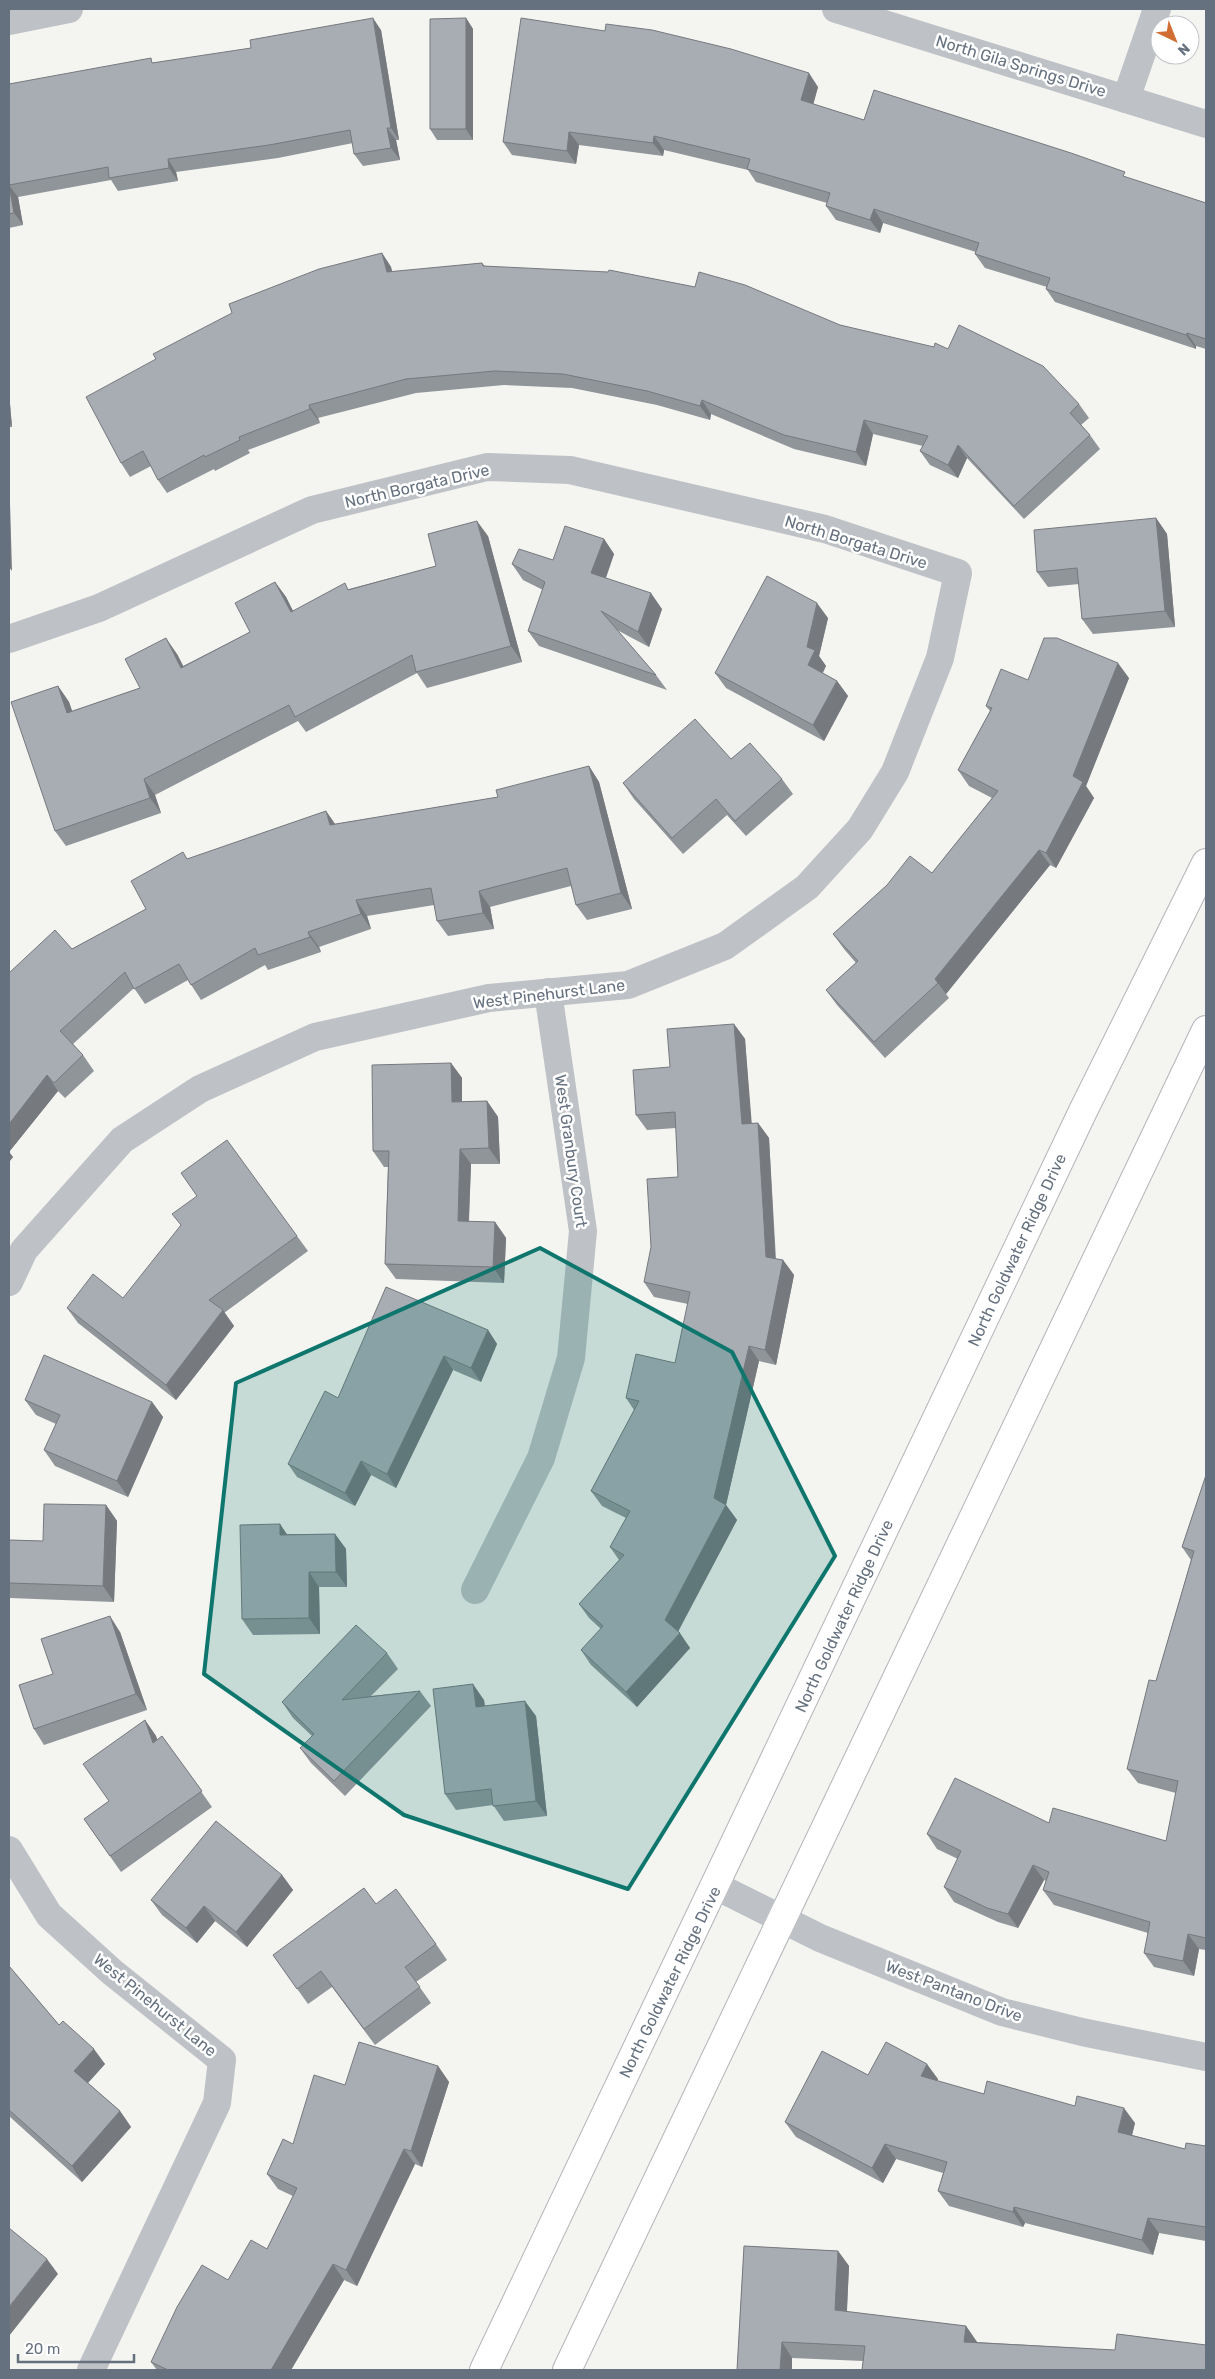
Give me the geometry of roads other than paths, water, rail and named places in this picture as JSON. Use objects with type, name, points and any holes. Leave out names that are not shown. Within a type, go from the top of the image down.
[{"type":"street","points":[[9,21],[69,9]]},
{"type":"street","name":"North Gila Springs Drive","points":[[836,9],[1206,124]]},
{"type":"street","points":[[1126,99],[1157,9]]},
{"type":"street","name":"North Borgata Drive","points":[[9,639],[99,608],[312,510],[487,467],[570,470],[825,529],[958,573]]},
{"type":"street","name":"West Pinehurst Lane","points":[[9,1282],[24,1250],[122,1140],[200,1090],[315,1037],[490,998],[628,985],[725,946],[807,887],[860,829],[895,772],[940,658],[958,573]]},
{"type":"street","name":"North Goldwater Ridge Drive","points":[[484,2370],[1079,1120],[1206,863]]},
{"type":"street","name":"West Granbury Court","points":[[475,1590],[541,1458],[571,1358],[583,1231],[548,992]]},
{"type":"street","points":[[567,2370],[1206,1030]]},
{"type":"street","name":"West Pinehurst Lane","points":[[9,1850],[49,1915],[112,1972],[222,2060],[217,2103],[91,2370]]},
{"type":"street","name":"West Pantano Drive","points":[[716,1886],[831,1943],[1002,2012],[1082,2032],[1206,2057]]}]
